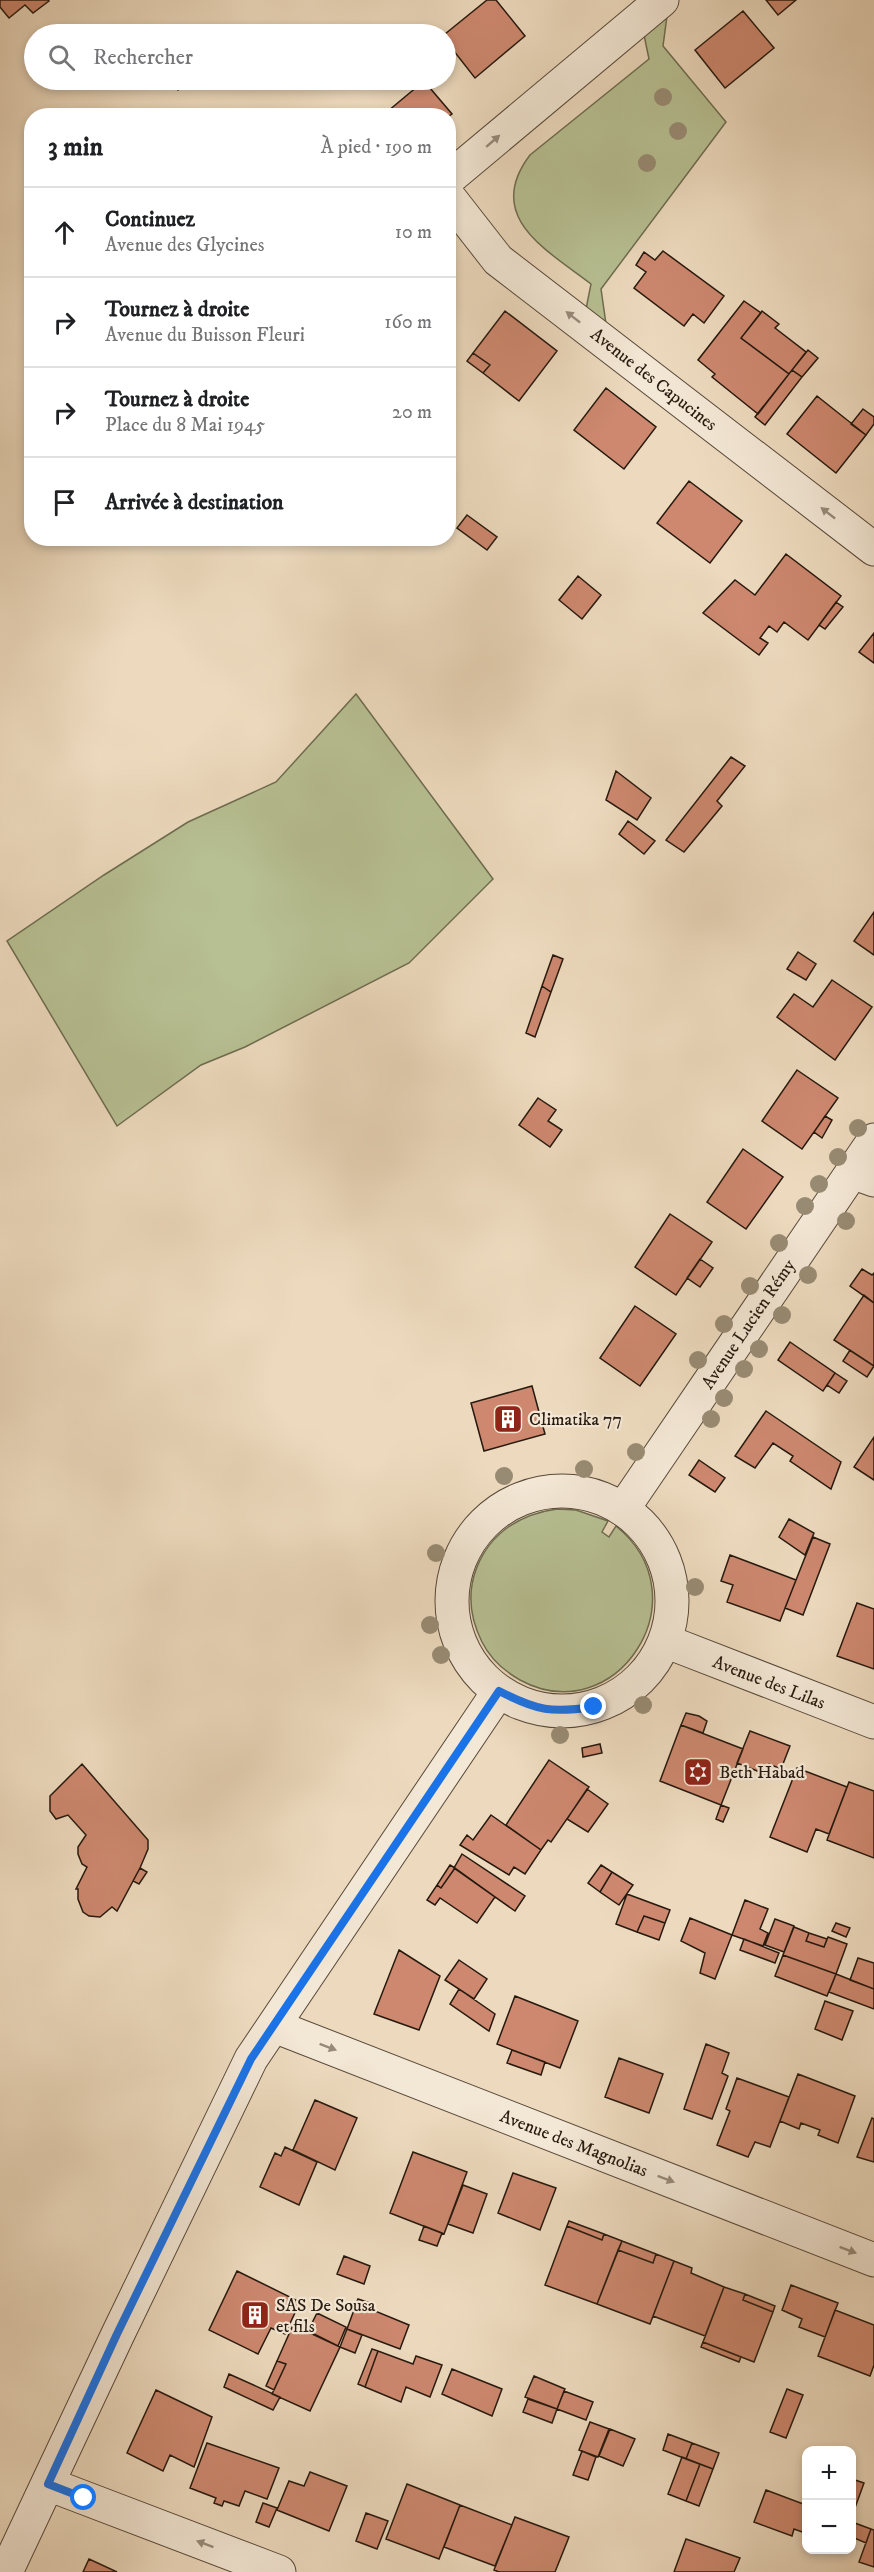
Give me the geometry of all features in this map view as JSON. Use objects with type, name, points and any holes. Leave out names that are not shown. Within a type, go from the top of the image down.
[{"type":"street","points":[[456,172],[662,0]]},
{"type":"street","name":"Avenue des Capucines","points":[[456,206],[498,260],[874,549]]},
{"type":"street","name":"Avenue Lucien Rémy","points":[[623,1509],[863,1176],[874,1140]]},
{"type":"street","points":[[564,1491],[595,1496],[623,1509],[651,1534],[668,1567],[673,1605],[665,1641],[649,1670],[624,1693],[594,1707],[561,1711],[528,1706],[499,1691],[476,1670],[460,1643],[452,1613],[453,1582],[463,1552],[480,1527],[504,1507],[533,1494],[564,1491]]},
{"type":"street","name":"Avenue des Lilas","points":[[665,1641],[874,1722]]},
{"type":"street","points":[[6,2572],[117,2334],[251,2059],[499,1691]]},
{"type":"street","name":"Avenue des Magnolias","points":[[274,2026],[874,2260]]},
{"type":"street","points":[[48,2484],[279,2572]]},
{"type":"green space","points":[[667,16],[663,46],[726,122],[601,289],[606,324],[586,309],[591,284],[540,245],[526,230],[517,214],[514,197],[517,177],[530,155],[649,59],[644,35]]},
{"type":"green space","points":[[356,694],[493,879],[409,963],[245,1047],[201,1065],[117,1126],[7,941],[104,875],[188,822],[276,782]]},
{"type":"green space","points":[[557,1509],[576,1510],[608,1521],[602,1532],[609,1537],[616,1526],[641,1555],[652,1588],[650,1620],[637,1649],[616,1673],[588,1688],[555,1691],[520,1680],[493,1659],[478,1633],[471,1605],[471,1595],[477,1567],[490,1544],[499,1535],[531,1515]]},
{"type":"building","points":[[0,0],[49,1],[33,13],[25,5],[9,18],[0,7]]},
{"type":"building","points":[[487,0],[496,0],[525,36],[475,78],[456,54],[456,25]]},
{"type":"building","points":[[766,0],[796,0],[778,15]]},
{"type":"building","points":[[743,11],[774,48],[725,88],[695,50]]},
{"type":"building","points":[[413,90],[432,90],[447,108],[392,108]]},
{"type":"building","points":[[663,251],[724,296],[704,323],[693,314],[684,326],[634,288],[646,272],[636,265],[644,252],[655,260]]},
{"type":"building","points":[[744,301],[761,313],[741,338],[789,374],[758,414],[712,377],[715,374],[698,360]]},
{"type":"building","points":[[505,311],[557,351],[519,401],[483,373],[490,365],[473,353]]},
{"type":"building","points":[[762,311],[779,324],[775,328],[806,352],[789,374],[741,338]]},
{"type":"building","points":[[808,350],[818,358],[802,377],[792,370]]},
{"type":"building","points":[[473,353],[490,365],[483,373],[467,361]]},
{"type":"building","points":[[792,370],[802,377],[765,425],[755,417]]},
{"type":"building","points":[[606,388],[656,427],[624,469],[574,430]]},
{"type":"building","points":[[817,396],[866,435],[836,473],[787,434]]},
{"type":"building","points":[[863,409],[874,417],[874,424],[866,435],[851,424]]},
{"type":"building","points":[[689,481],[742,521],[710,563],[657,523]]},
{"type":"building","points":[[467,515],[497,537],[487,550],[457,528]]},
{"type":"building","points":[[786,554],[841,596],[808,640],[784,622],[777,632],[769,626],[760,638],[768,643],[759,655],[703,613],[735,580],[755,595]]},
{"type":"building","points":[[578,576],[601,595],[582,619],[559,600]]},
{"type":"building","points":[[836,602],[843,607],[825,629],[819,625]]},
{"type":"building","points":[[874,633],[874,663],[859,652]]},
{"type":"building","points":[[731,757],[745,766],[717,801],[722,806],[684,852],[666,840]]},
{"type":"building","points":[[616,771],[651,798],[637,820],[606,800]]},
{"type":"building","points":[[628,821],[655,841],[644,854],[619,834]]},
{"type":"building","points":[[874,912],[874,955],[854,941]]},
{"type":"building","points":[[798,952],[816,964],[806,980],[787,969]]},
{"type":"building","points":[[553,955],[563,959],[551,992],[542,986]]},
{"type":"building","points":[[832,980],[872,1007],[835,1060],[777,1017],[794,994],[813,1007]]},
{"type":"building","points":[[542,986],[551,992],[535,1037],[526,1033]]},
{"type":"building","points":[[797,1070],[838,1098],[802,1149],[762,1121]]},
{"type":"building","points":[[538,1098],[556,1110],[548,1121],[562,1130],[550,1147],[519,1125]]},
{"type":"building","points":[[825,1116],[832,1120],[822,1138],[814,1132]]},
{"type":"building","points":[[743,1149],[783,1177],[746,1229],[707,1202]]},
{"type":"building","points":[[670,1214],[712,1242],[676,1295],[635,1267]]},
{"type":"building","points":[[700,1259],[713,1268],[700,1287],[687,1278]]},
{"type":"building","points":[[862,1269],[872,1275],[874,1273],[874,1303],[850,1286]]},
{"type":"building","points":[[864,1295],[874,1303],[874,1366],[834,1340]]},
{"type":"building","points":[[635,1306],[676,1334],[640,1386],[600,1358]]},
{"type":"building","points":[[790,1342],[835,1373],[823,1391],[778,1360]]},
{"type":"building","points":[[850,1350],[874,1366],[867,1377],[843,1361]]},
{"type":"building","points":[[835,1373],[847,1381],[839,1393],[827,1385]]},
{"type":"building","name":"Climatika 77","points":[[532,1386],[545,1434],[484,1451],[471,1403]]},
{"type":"building","points":[[766,1411],[841,1462],[831,1489],[790,1461],[793,1456],[773,1443],[755,1468],[735,1456]]},
{"type":"building","points":[[874,1437],[874,1480],[854,1467]]},
{"type":"building","points":[[699,1460],[725,1478],[715,1492],[689,1475]]},
{"type":"building","points":[[789,1519],[814,1533],[805,1555],[779,1537]]},
{"type":"building","points":[[813,1537],[830,1544],[803,1615],[785,1608]]},
{"type":"building","points":[[730,1555],[796,1580],[780,1621],[727,1602],[733,1585],[721,1581]]},
{"type":"building","points":[[857,1603],[874,1609],[874,1669],[837,1656]]},
{"type":"building","points":[[686,1713],[699,1716],[707,1721],[703,1733],[681,1725]]},
{"type":"building","name":"Beth Habad","points":[[681,1725],[743,1749],[721,1805],[660,1781]]},
{"type":"building","points":[[750,1731],[790,1746],[781,1769],[769,1764],[765,1774],[737,1763]]},
{"type":"building","points":[[600,1744],[602,1753],[583,1757],[582,1748]]},
{"type":"building","points":[[549,1760],[589,1787],[551,1842],[548,1840],[541,1850],[506,1825]]},
{"type":"building","points":[[82,1764],[148,1840],[148,1849],[140,1868],[117,1911],[112,1907],[100,1917],[89,1916],[83,1912],[78,1899],[78,1889],[76,1889],[87,1867],[82,1864],[78,1854],[78,1847],[86,1835],[68,1815],[56,1819],[50,1811],[50,1796]]},
{"type":"building","points":[[797,1768],[847,1787],[829,1834],[816,1829],[807,1852],[770,1837]]},
{"type":"building","points":[[849,1782],[874,1791],[874,1858],[827,1840]]},
{"type":"building","points":[[587,1789],[608,1804],[588,1832],[567,1819]]},
{"type":"building","points":[[721,1805],[729,1808],[723,1822],[716,1819]]},
{"type":"building","points":[[491,1815],[541,1850],[525,1874],[514,1867],[509,1875],[460,1845],[467,1835],[473,1840]]},
{"type":"building","points":[[462,1854],[525,1896],[515,1911],[454,1868]]},
{"type":"building","points":[[450,1865],[455,1868],[441,1888],[437,1885]]},
{"type":"building","points":[[601,1865],[612,1872],[600,1892],[588,1883]]},
{"type":"building","points":[[140,1868],[147,1872],[139,1884],[133,1881]]},
{"type":"building","points":[[455,1868],[495,1897],[477,1923],[440,1898],[435,1905],[427,1900],[437,1885],[441,1888]]},
{"type":"building","points":[[612,1872],[633,1885],[619,1905],[600,1892]]},
{"type":"building","points":[[627,1894],[670,1910],[665,1923],[644,1916],[637,1932],[616,1924]]},
{"type":"building","points":[[745,1900],[768,1909],[760,1929],[768,1933],[763,1946],[732,1935]]},
{"type":"building","points":[[644,1916],[665,1923],[659,1940],[637,1932]]},
{"type":"building","points":[[690,1918],[732,1935],[715,1979],[700,1973],[705,1953],[681,1941]]},
{"type":"building","points":[[775,1919],[794,1926],[784,1952],[765,1945]]},
{"type":"building","points":[[836,1923],[850,1928],[846,1937],[832,1931]]},
{"type":"building","points":[[794,1927],[809,1933],[806,1941],[824,1947],[828,1937],[847,1944],[836,1974],[783,1955]]},
{"type":"building","points":[[809,1933],[827,1939],[824,1947],[806,1941]]},
{"type":"building","points":[[744,1939],[779,1953],[775,1963],[740,1950]]},
{"type":"building","points":[[399,1950],[440,1976],[419,2030],[374,2014]]},
{"type":"building","points":[[783,1955],[836,1974],[827,1996],[775,1976]]},
{"type":"building","points":[[858,1958],[874,1963],[874,1989],[850,1980]]},
{"type":"building","points":[[459,1960],[487,1979],[474,1999],[445,1980]]},
{"type":"building","points":[[836,1974],[874,1989],[874,2009],[829,1992]]},
{"type":"building","points":[[459,1989],[495,2014],[489,2031],[450,2004]]},
{"type":"building","points":[[515,1996],[578,2021],[560,2068],[497,2044]]},
{"type":"building","points":[[825,2001],[853,2011],[842,2040],[815,2029]]},
{"type":"building","points":[[706,2044],[729,2053],[722,2073],[728,2076],[712,2119],[684,2109]]},
{"type":"building","points":[[512,2050],[545,2062],[541,2075],[507,2063]]},
{"type":"building","points":[[619,2058],[663,2074],[649,2113],[605,2097]]},
{"type":"building","points":[[798,2074],[855,2096],[838,2143],[818,2135],[820,2130],[801,2123],[799,2129],[780,2121]]},
{"type":"building","points":[[737,2078],[789,2097],[770,2147],[755,2142],[748,2157],[717,2145],[730,2111],[726,2109]]},
{"type":"building","points":[[315,2100],[357,2118],[335,2170],[293,2150]]},
{"type":"building","points":[[872,2118],[874,2119],[874,2162],[857,2157]]},
{"type":"building","points":[[285,2147],[317,2162],[299,2205],[260,2187],[275,2153],[281,2156]]},
{"type":"building","points":[[413,2152],[467,2172],[444,2234],[390,2213]]},
{"type":"building","points":[[513,2173],[556,2188],[540,2230],[498,2213]]},
{"type":"building","points":[[463,2185],[487,2194],[473,2233],[448,2224]]},
{"type":"building","points":[[569,2221],[604,2234],[602,2240],[567,2226]]},
{"type":"building","points":[[424,2226],[442,2233],[437,2246],[419,2240]]},
{"type":"building","points":[[567,2226],[602,2240],[604,2234],[622,2241],[597,2304],[545,2285]]},
{"type":"building","points":[[622,2241],[656,2254],[653,2263],[618,2250]]},
{"type":"building","points":[[618,2250],[653,2263],[656,2254],[674,2261],[650,2324],[597,2304]]},
{"type":"building","points":[[344,2256],[370,2266],[364,2284],[337,2274]]},
{"type":"building","points":[[674,2261],[692,2268],[691,2273],[724,2287],[705,2336],[653,2316]]},
{"type":"building","name":"SAS De Sousa et fils","points":[[237,2271],[300,2302],[285,2334],[271,2328],[258,2354],[209,2330]]},
{"type":"building","points":[[791,2285],[838,2303],[825,2337],[799,2327],[802,2319],[782,2310]]},
{"type":"building","points":[[724,2287],[745,2294],[743,2300],[773,2312],[754,2362],[703,2342]]},
{"type":"building","points":[[745,2294],[775,2306],[773,2312],[743,2300]]},
{"type":"building","points":[[358,2299],[373,2304],[370,2309],[409,2325],[400,2349],[347,2329]]},
{"type":"building","points":[[835,2310],[874,2325],[874,2365],[870,2376],[818,2356]]},
{"type":"building","points":[[317,2313],[346,2327],[338,2346],[308,2331]]},
{"type":"building","points":[[293,2325],[340,2347],[310,2411],[272,2394],[286,2364],[277,2361]]},
{"type":"building","points":[[347,2329],[362,2335],[355,2353],[340,2347]]},
{"type":"building","points":[[703,2342],[741,2357],[739,2362],[701,2347]]},
{"type":"building","points":[[372,2349],[378,2351],[365,2387],[358,2384]]},
{"type":"building","points":[[378,2351],[413,2364],[416,2356],[442,2365],[430,2397],[406,2387],[401,2402],[365,2387]]},
{"type":"building","points":[[277,2361],[286,2364],[274,2390],[266,2386]]},
{"type":"building","points":[[452,2369],[502,2389],[492,2416],[442,2394]]},
{"type":"building","points":[[229,2374],[280,2397],[273,2410],[224,2387]]},
{"type":"building","points":[[534,2376],[565,2389],[557,2409],[525,2397]]},
{"type":"building","points":[[787,2389],[803,2395],[786,2438],[770,2432]]},
{"type":"building","points":[[156,2390],[212,2417],[194,2467],[170,2455],[163,2471],[127,2453]]},
{"type":"building","points":[[564,2391],[593,2402],[586,2420],[557,2409]]},
{"type":"building","points":[[528,2399],[557,2409],[552,2423],[523,2412]]},
{"type":"building","points":[[590,2422],[609,2429],[598,2457],[579,2450]]},
{"type":"building","points":[[610,2429],[635,2439],[623,2466],[599,2456]]},
{"type":"building","points":[[668,2434],[692,2443],[686,2459],[663,2450]]},
{"type":"building","points":[[207,2443],[279,2468],[267,2499],[245,2491],[239,2506],[224,2501],[222,2506],[214,2503],[216,2498],[190,2488]]},
{"type":"building","points":[[692,2443],[719,2453],[713,2469],[686,2459]]},
{"type":"building","points":[[582,2451],[596,2457],[588,2480],[573,2475]]},
{"type":"building","points":[[682,2457],[700,2464],[686,2501],[668,2494]]},
{"type":"building","points":[[700,2464],[713,2469],[699,2506],[686,2501]]},
{"type":"building","points":[[310,2472],[347,2486],[329,2531],[277,2510],[289,2481],[304,2486]]},
{"type":"building","points":[[856,2480],[864,2483],[856,2505]]},
{"type":"building","points":[[407,2484],[460,2505],[439,2559],[386,2539]]},
{"type":"building","points":[[766,2490],[802,2504],[802,2532],[794,2529],[792,2536],[754,2522]]},
{"type":"building","points":[[263,2503],[277,2508],[269,2527],[256,2522]]},
{"type":"building","points":[[460,2505],[512,2525],[495,2566],[444,2547]]},
{"type":"building","points":[[366,2513],[388,2521],[377,2549],[356,2541]]},
{"type":"building","points":[[515,2517],[569,2537],[555,2572],[499,2572],[494,2570]]},
{"type":"building","points":[[856,2523],[871,2529],[866,2543],[856,2539]]},
{"type":"building","points":[[871,2529],[874,2530],[874,2567],[859,2562]]},
{"type":"building","points":[[686,2539],[740,2558],[734,2572],[674,2572]]},
{"type":"building","points":[[89,2559],[117,2572],[83,2572]]},
{"type":"place","name":"Climatika 77","points":[[508,1419]]},
{"type":"place","name":"Beth Habad","points":[[698,1772]]},
{"type":"place","name":"SAS De Sousa et fils","points":[[255,2315]]},
{"type":"route","points":[[84,2498],[48,2484],[117,2334],[251,2059],[429,1791],[499,1691],[528,1706],[561,1711],[594,1707]]}]
